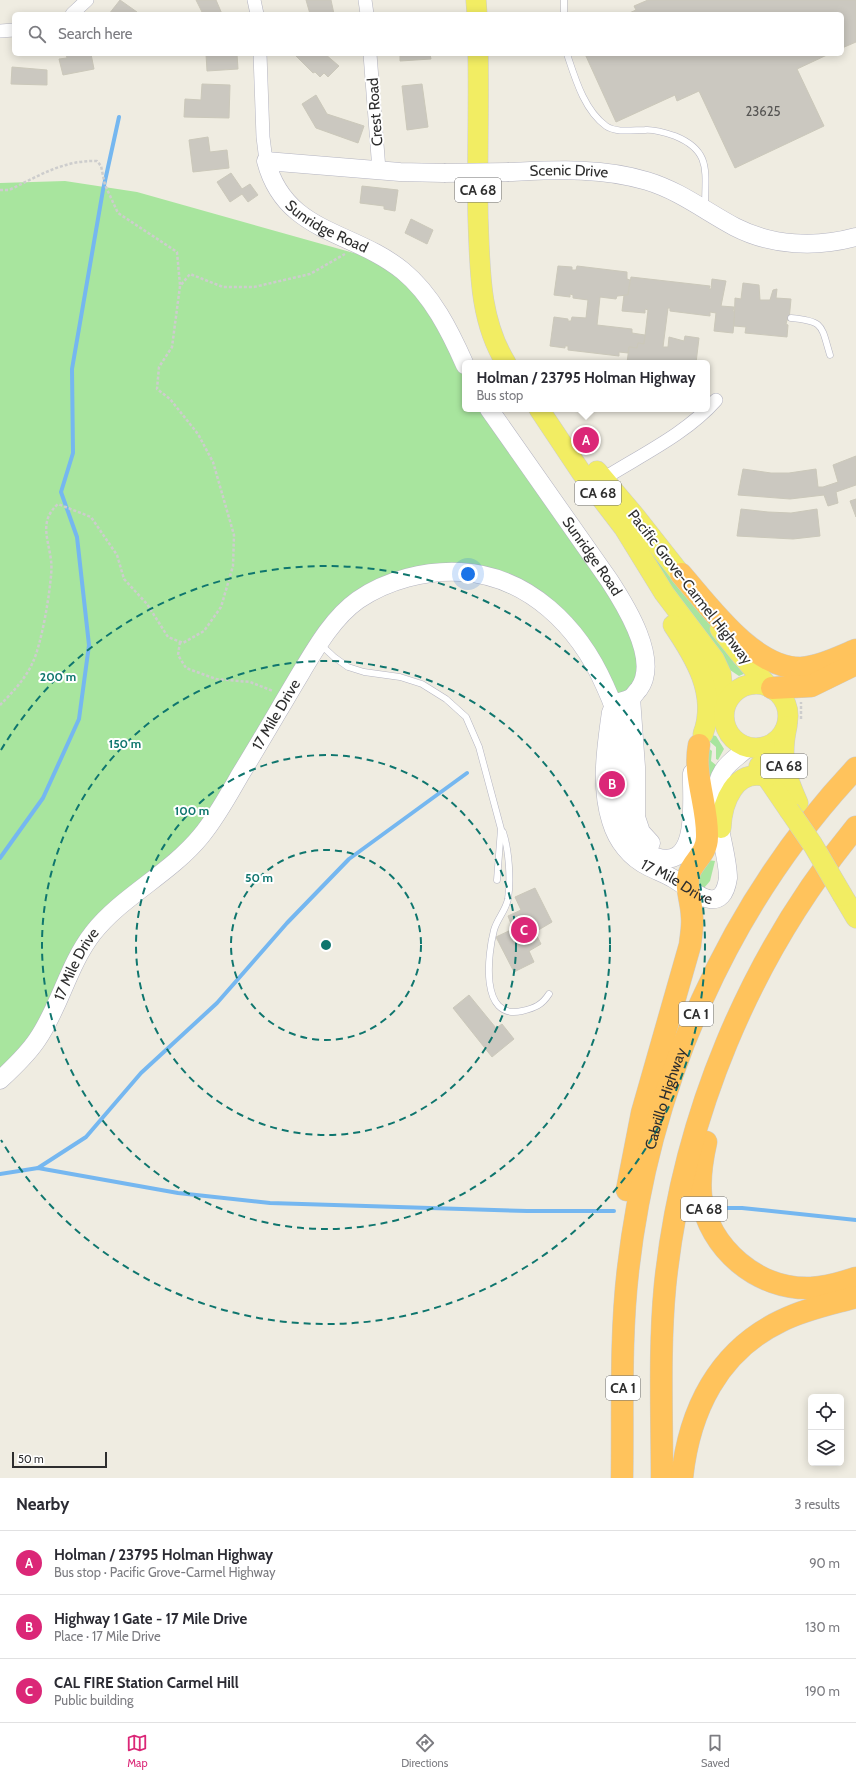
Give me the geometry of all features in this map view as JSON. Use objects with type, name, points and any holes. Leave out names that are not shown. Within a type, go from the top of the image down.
[{"type":"highway","points":[[681,574],[738,636],[758,652],[781,665],[792,668],[808,667],[856,650]]},
{"type":"highway","points":[[771,688],[811,686],[856,664]]},
{"type":"highway","points":[[625,1299],[622,1242],[627,1188],[642,1113],[690,945],[692,917],[688,889],[689,873],[704,851],[707,838],[698,763],[701,740]]},
{"type":"highway","name":"Cabrillo Highway","points":[[622,1478],[625,1299],[631,1243],[647,1162],[670,1083],[700,1005],[737,930],[765,884],[796,840],[856,768]]},
{"type":"highway","name":"CA 1","points":[[662,1478],[663,1321],[672,1234],[682,1180],[696,1128],[714,1075],[735,1024],[758,975],[796,910],[831,859],[856,827]]},
{"type":"highway","name":"CA 68","points":[[735,1024],[709,1126],[701,1165],[701,1197],[710,1225],[718,1240],[731,1256],[752,1272],[766,1280],[787,1286],[810,1288],[833,1285],[856,1278]]},
{"type":"highway","points":[[682,1478],[688,1438],[696,1412],[714,1379],[733,1356],[754,1338],[781,1321],[804,1311],[856,1297]]},
{"type":"main road","points":[[476,0],[477,12]]},
{"type":"main road","name":"CA 68","points":[[478,56],[478,180],[481,283],[493,336],[505,360]]},
{"type":"main road","name":"Scenic Drive","points":[[266,161],[379,170],[444,173],[575,170],[616,173],[667,188],[705,208],[743,231],[777,241],[813,244],[856,237]]},
{"type":"main road","name":"Sunridge Road","points":[[266,161],[274,184],[287,203],[295,211],[317,226],[364,247],[402,270],[419,287],[444,322],[463,360]]},
{"type":"main road","name":"Sunridge Road","points":[[491,412],[605,574],[624,605],[641,643],[647,665],[644,682],[631,698]]},
{"type":"main road","name":"Pacific Grove-Carmel Highway","points":[[542,414],[570,442],[603,479],[681,574],[734,647],[771,688]]},
{"type":"main road","name":"Pacific Grove-Carmel Highway","points":[[542,414],[572,460],[624,528],[649,570],[678,613],[716,662],[721,674],[725,706]]},
{"type":"main road","points":[[649,570],[664,608],[702,676],[708,706],[708,717],[701,740]]},
{"type":"main road","name":"17 Mile Drive","points":[[0,1080],[16,1065],[37,1041],[49,1020],[78,956],[94,932],[116,911],[172,866],[203,834],[319,643],[339,618],[356,601],[391,582],[439,572],[460,572],[481,575],[502,580],[520,589],[556,614],[584,647],[599,672],[613,704],[620,731],[621,807],[625,827],[635,843],[650,855],[667,858],[684,850],[690,836],[692,769],[701,740],[710,720],[725,706]]},
{"type":"main road","points":[[725,706],[730,696],[743,687],[756,684],[771,688]]},
{"type":"main road","name":"CA 68","points":[[771,688],[781,695],[786,704],[788,715],[783,751],[783,764],[793,806],[813,845],[856,918]]},
{"type":"main road","points":[[613,704],[631,698],[637,823],[644,836],[650,843],[665,850],[684,850]]},
{"type":"main road","name":"17 Mile Drive","points":[[613,704],[607,740],[606,768],[606,792],[611,822],[620,840],[632,856],[648,867],[670,876],[700,897],[709,900],[718,897],[724,891],[728,873],[717,795],[718,780],[725,768],[749,748]]},
{"type":"main road","name":"CA 68","points":[[725,706],[725,723],[729,733],[741,745],[749,748],[763,748],[773,743],[781,736],[786,726]]},
{"type":"main road","name":"CA 68","points":[[749,748],[767,777],[793,806]]},
{"type":"main road","points":[[721,828],[724,804],[735,786],[740,781],[752,776],[767,777]]},
{"type":"street","points":[[74,12],[87,0]]},
{"type":"street","points":[[254,0],[257,12]]},
{"type":"street","points":[[365,0],[367,12]]},
{"type":"street","points":[[0,31],[12,30]]},
{"type":"street","name":"Sunridge Road","points":[[260,56],[262,137],[266,161]]},
{"type":"street","name":"Crest Road","points":[[370,56],[379,170]]},
{"type":"street","points":[[710,407],[716,400]]},
{"type":"street","points":[[603,479],[659,445],[702,416],[706,412]]},
{"type":"lane","points":[[564,0],[564,12]]},
{"type":"lane","points":[[568,56],[589,107],[607,126],[619,130],[649,129],[670,134],[690,142],[698,151],[703,161],[705,173],[705,208]]},
{"type":"lane","points":[[791,318],[811,320],[822,327],[830,355]]},
{"type":"lane","points":[[319,643],[334,657],[348,667],[364,672],[400,677],[422,684],[446,699],[466,717],[479,747],[508,848],[508,900],[494,929],[489,959],[490,992],[493,1000],[501,1007],[517,1012],[537,1007],[549,994]]},
{"type":"lane","points":[[497,880],[502,829]]},
{"type":"path","points":[[0,190],[9,190],[63,164],[83,161],[97,161],[101,166],[105,185],[118,213],[177,252],[180,286],[172,347],[159,367],[157,389],[170,399],[198,434],[213,462],[234,535],[233,566],[220,607],[204,631],[183,643],[168,637],[147,604],[124,579],[117,555],[91,517],[58,504],[51,510],[46,524],[51,562],[50,586],[44,621],[33,662],[12,693],[0,705]]},
{"type":"path","points":[[180,286],[190,274],[223,288],[254,286],[310,274],[343,255],[364,247]]},
{"type":"path","points":[[180,642],[178,655],[186,668],[216,678],[262,685],[285,699]]},
{"type":"green space","points":[[65,181],[137,192],[393,264],[462,361],[462,412],[491,412],[601,568],[647,670],[613,704],[556,614],[460,572],[356,601],[225,800],[116,911],[0,1080],[0,183]]},
{"type":"green space","points":[[632,523],[679,581],[746,673],[739,676],[730,670],[666,584]]},
{"type":"green space","points":[[712,735],[716,736],[724,749],[718,760],[716,759],[716,747],[709,741]]},
{"type":"green space","points":[[707,747],[712,751],[711,761],[716,765],[711,776],[705,776]]},
{"type":"green space","points":[[772,753],[774,754],[778,771],[774,772],[766,762],[767,757]]},
{"type":"green space","points":[[708,860],[715,861],[710,881],[704,888],[699,888],[697,879]]},
{"type":"building","points":[[120,0],[137,12],[111,12]]},
{"type":"building","points":[[196,0],[216,0],[221,12],[202,12]]},
{"type":"building","points":[[306,0],[331,0],[334,12],[309,12]]},
{"type":"building","points":[[648,0],[856,0],[856,42],[844,47],[844,12],[632,12],[636,10],[634,6]]},
{"type":"building","points":[[66,56],[91,56],[94,69],[63,75],[59,59],[67,58]]},
{"type":"building","points":[[206,56],[237,56],[238,69],[207,71]]},
{"type":"building","points":[[296,56],[327,56],[339,66],[328,77],[324,73],[320,77],[315,72],[313,73]]},
{"type":"building","points":[[400,56],[430,56],[431,59],[400,61]]},
{"type":"building","points":[[586,56],[825,56],[797,69],[824,126],[735,168],[699,91],[677,101],[675,95],[616,122]]},
{"type":"building","points":[[12,67],[47,70],[47,85],[11,84]]},
{"type":"building","points":[[202,84],[230,85],[229,118],[184,117],[185,99],[201,100]]},
{"type":"building","points":[[422,84],[428,127],[407,130],[402,86]]},
{"type":"building","points":[[316,95],[327,114],[364,126],[358,143],[316,128],[302,104]]},
{"type":"building","points":[[208,137],[210,152],[227,150],[229,168],[193,172],[189,140]]},
{"type":"building","points":[[231,173],[242,189],[250,184],[258,195],[248,202],[242,194],[230,202],[217,182]]},
{"type":"building","points":[[362,186],[398,190],[395,211],[384,209],[384,206],[360,203]]},
{"type":"building","points":[[411,219],[433,230],[427,244],[405,233]]},
{"type":"building","points":[[558,266],[572,267],[572,270],[576,270],[577,266],[627,272],[627,279],[630,280],[628,295],[617,296],[616,299],[600,297],[597,325],[632,329],[632,333],[645,335],[644,344],[638,343],[637,348],[629,347],[628,353],[619,352],[619,356],[568,350],[568,346],[565,346],[565,348],[550,346],[554,317],[568,319],[568,321],[571,321],[572,317],[586,318],[588,300],[573,298],[573,295],[570,294],[570,297],[554,295]]},
{"type":"building","points":[[631,277],[710,286],[709,289],[711,289],[712,279],[726,281],[721,306],[734,307],[733,333],[714,331],[716,313],[710,312],[710,316],[670,311],[670,308],[668,308],[663,347],[668,347],[669,337],[684,341],[685,336],[699,338],[696,360],[627,360],[629,347],[637,348],[638,343],[644,344],[648,310],[645,309],[645,313],[622,311],[624,295],[628,295]]},
{"type":"building","points":[[743,283],[759,285],[760,300],[770,300],[773,290],[777,289],[776,298],[791,299],[789,320],[787,320],[786,324],[788,325],[787,337],[745,333],[746,327],[734,326],[735,298],[741,299]]},
{"type":"building","points":[[856,456],[856,485],[836,492],[838,503],[828,506],[824,495],[790,499],[738,495],[743,469],[771,473],[789,473],[816,469],[818,487],[823,487],[838,482],[833,465]]},
{"type":"building","points":[[856,499],[856,517],[850,501]]},
{"type":"building","points":[[741,509],[791,513],[817,509],[820,536],[793,539],[737,536]]},
{"type":"building","points":[[535,888],[552,922],[535,932],[541,944],[529,951],[534,962],[514,972],[496,937],[513,929],[508,916],[521,910],[515,897]]},
{"type":"building","points":[[469,995],[496,1028],[502,1024],[514,1039],[492,1057],[453,1008]]},
{"type":"waterway","points":[[0,858],[43,798],[79,719],[89,645],[77,537],[61,492],[73,453],[72,369],[103,190],[119,117]]},
{"type":"waterway","points":[[38,1168],[86,1137],[141,1073],[217,1003],[287,923],[349,859],[467,773]]},
{"type":"waterway","points":[[0,1174],[38,1168],[178,1193],[270,1203],[527,1211],[614,1211]]},
{"type":"waterway","points":[[715,1208],[742,1208],[856,1220]]},
{"type":"place","name":"Holman / 23795 Holman Highway","points":[[586,440]]},
{"type":"place","name":"Highway 1 Gate - 17 Mile Drive","points":[[612,784]]},
{"type":"place","name":"CAL FIRE Station Carmel Hill","points":[[524,930]]}]
